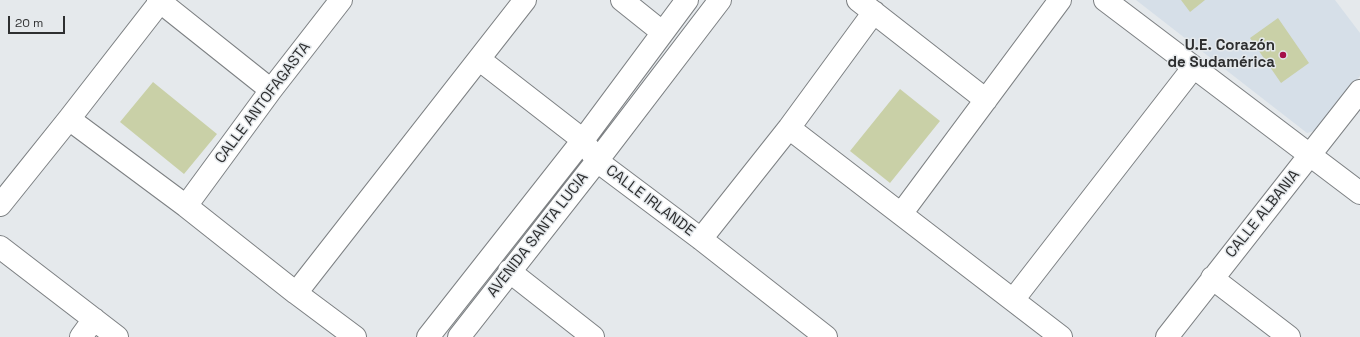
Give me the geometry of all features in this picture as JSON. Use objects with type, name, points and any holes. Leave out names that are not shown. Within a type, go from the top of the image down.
[{"type":"street","name":"CALLE ANTOFAGASTA","points":[[186,206],[271,90],[341,0]]},
{"type":"street","points":[[296,293],[526,0]]},
{"type":"street","points":[[622,0],[662,32]]},
{"type":"street","name":"AVENIDA SANTA LUCIA","points":[[428,337],[582,140],[687,0]]},
{"type":"street","name":"AVENIDA SANTA LUCIA","points":[[459,337],[509,271],[597,161],[720,0]]},
{"type":"street","points":[[901,214],[1060,0]]},
{"type":"street","points":[[1105,0],[1360,193]]},
{"type":"street","points":[[0,205],[69,119],[159,1],[271,90]]},
{"type":"street","points":[[701,239],[790,128],[866,6],[986,100]]},
{"type":"street","name":"CALLE IRLANDE","points":[[480,60],[582,140],[597,161],[701,239],[826,337]]},
{"type":"street","points":[[1013,300],[1193,68]]},
{"type":"street","name":"CALLE ALBANIA","points":[[1167,337],[1360,91]]},
{"type":"street","points":[[69,119],[186,206],[296,293],[355,337]]},
{"type":"street","points":[[790,128],[1060,337]]},
{"type":"street","points":[[0,248],[117,337]]},
{"type":"street","points":[[509,271],[593,337]]},
{"type":"street","points":[[1212,278],[1289,337]]},
{"type":"street","points":[[81,337],[94,319]]},
{"type":"shaded area","name":"U.E. Corazón de Sudamérica","points":[[1136,0],[1335,0],[1360,33],[1360,76],[1317,130],[1307,133]]},
{"type":"green space","points":[[1181,0],[1205,0],[1190,12]]},
{"type":"green space","points":[[1278,18],[1309,63],[1281,83],[1250,38]]},
{"type":"green space","points":[[153,82],[217,134],[184,174],[120,122]]},
{"type":"green space","points":[[900,89],[940,121],[890,183],[850,151]]},
{"type":"place","name":"U.E. Corazón de Sudamérica","points":[[1283,55]]}]
